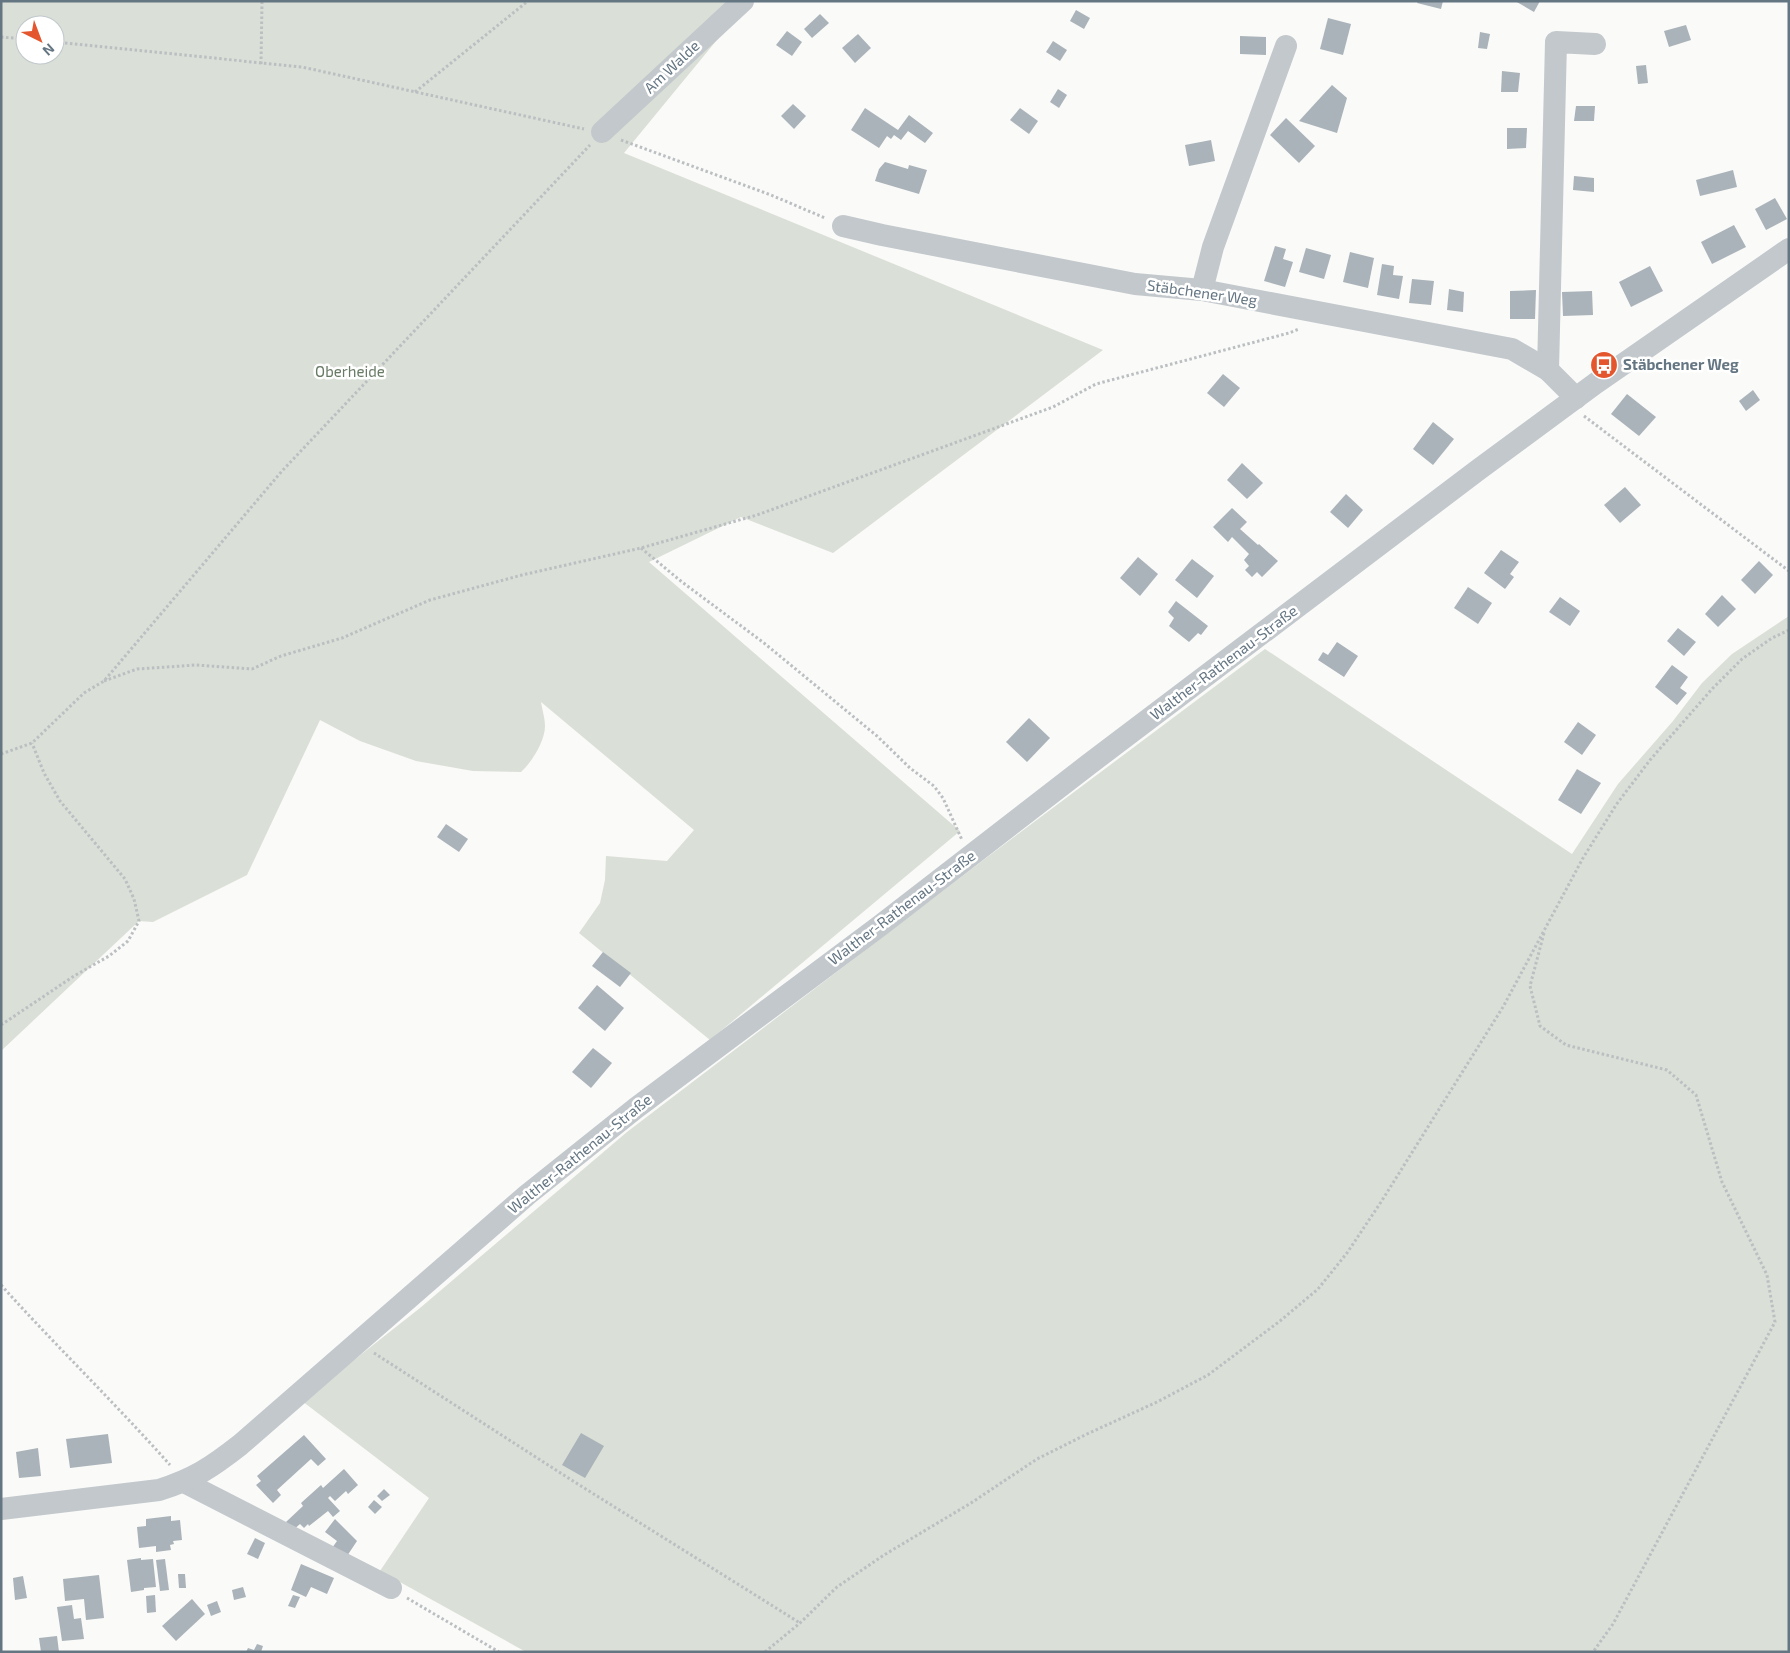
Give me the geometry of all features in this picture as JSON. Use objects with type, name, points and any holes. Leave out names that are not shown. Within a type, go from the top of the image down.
[{"type":"street","name":"Am Walde","points":[[602,132],[743,1]]},
{"type":"street","points":[[1548,370],[1556,42],[1596,44]]},
{"type":"street","points":[[1202,290],[1213,248],[1286,46]]},
{"type":"street","name":"Stäbchener Weg","points":[[844,226],[1135,284],[1202,290],[1512,349],[1548,370],[1573,400]]},
{"type":"street","name":"Walther-Rathenau-Straße","points":[[1,1509],[159,1490],[184,1482],[212,1467],[240,1445],[527,1195],[628,1114],[1354,563],[1573,400],[1789,249]]},
{"type":"street","points":[[184,1482],[390,1588]]},
{"type":"path","points":[[261,64],[262,1]]},
{"type":"path","points":[[415,92],[528,1]]},
{"type":"path","points":[[1,36],[15,38]]},
{"type":"path","points":[[65,43],[302,67],[602,132],[771,195],[844,226]]},
{"type":"path","points":[[104,681],[282,471],[602,132]]},
{"type":"path","points":[[1,754],[32,743],[84,693],[104,681],[137,669],[196,665],[252,669],[281,656],[342,638],[430,600],[522,575],[641,548],[757,515],[1053,407],[1096,384],[1289,333],[1332,314]]},
{"type":"path","points":[[1573,400],[1575,410],[1789,571]]},
{"type":"path","points":[[641,548],[682,582],[764,643],[877,736],[910,768],[934,786],[943,798],[962,840],[973,854]]},
{"type":"path","points":[[764,1652],[800,1623],[837,1587],[884,1555],[970,1503],[1037,1459],[1086,1434],[1157,1402],[1208,1375],[1280,1321],[1318,1289],[1347,1253],[1381,1202],[1502,1007],[1583,858],[1616,806],[1650,760],[1712,689],[1742,659],[1772,638],[1789,630]]},
{"type":"path","points":[[1,1025],[74,976],[109,956],[128,941],[139,921],[134,899],[125,879],[60,801],[44,773],[32,743]]},
{"type":"path","points":[[1545,927],[1530,986],[1540,1026],[1566,1045],[1666,1070],[1696,1095],[1722,1182],[1767,1275],[1775,1322],[1613,1624],[1593,1652]]},
{"type":"path","points":[[1,1285],[42,1331],[131,1422],[184,1482]]},
{"type":"path","points":[[358,1342],[572,1481],[800,1623]]},
{"type":"path","points":[[390,1588],[499,1652]]},
{"type":"green space","name":"Oberheide","points":[[1,1],[749,1],[624,153],[1103,350],[833,553],[741,517],[649,562],[960,831],[710,1040],[579,933],[600,903],[605,880],[606,856],[667,861],[694,830],[541,702],[545,723],[543,738],[533,757],[521,772],[473,771],[416,761],[360,741],[320,720],[247,875],[153,922],[139,921],[1,1051]]},
{"type":"green space","points":[[1789,616],[1789,1652],[526,1652],[380,1571],[429,1498],[302,1401],[420,1308],[627,1132],[986,858],[1265,649],[1572,854],[1618,784],[1673,721],[1702,683],[1732,654]]},
{"type":"building","points":[[1418,1],[1443,1],[1441,9],[1417,3]]},
{"type":"building","points":[[1515,1],[1540,1],[1534,12]]},
{"type":"building","points":[[1076,10],[1090,18],[1084,29],[1070,21]]},
{"type":"building","points":[[820,14],[829,23],[812,38],[804,29]]},
{"type":"building","points":[[1328,18],[1351,24],[1343,55],[1320,49]]},
{"type":"building","points":[[1686,25],[1691,40],[1669,47],[1664,31]]},
{"type":"building","points":[[787,31],[802,42],[792,56],[776,45]]},
{"type":"building","points":[[1480,32],[1490,34],[1487,49],[1478,48]]},
{"type":"building","points":[[858,34],[871,48],[855,63],[842,48]]},
{"type":"building","points":[[1240,36],[1266,37],[1266,55],[1240,54]]},
{"type":"building","points":[[1053,41],[1067,50],[1060,61],[1046,52]]},
{"type":"building","points":[[1646,65],[1648,83],[1638,84],[1636,66]]},
{"type":"building","points":[[1502,71],[1520,73],[1518,92],[1501,92]]},
{"type":"building","points":[[1332,85],[1347,98],[1337,133],[1299,121]]},
{"type":"building","points":[[1058,89],[1067,95],[1059,108],[1050,102]]},
{"type":"building","points":[[793,104],[806,116],[794,129],[781,116]]},
{"type":"building","points":[[1576,106],[1595,106],[1594,121],[1574,121]]},
{"type":"building","points":[[865,108],[898,130],[909,115],[933,133],[925,143],[908,131],[901,140],[894,135],[891,139],[887,136],[879,148],[851,130]]},
{"type":"building","points":[[1020,108],[1038,121],[1029,134],[1010,120]]},
{"type":"building","points":[[1286,118],[1315,146],[1299,163],[1270,135]]},
{"type":"building","points":[[1507,128],[1527,128],[1526,148],[1507,149]]},
{"type":"building","points":[[1211,140],[1215,161],[1189,166],[1185,145]]},
{"type":"building","points":[[885,162],[908,169],[909,165],[927,170],[919,194],[875,181],[879,169]]},
{"type":"building","points":[[1733,170],[1737,187],[1700,196],[1696,180]]},
{"type":"building","points":[[1574,176],[1594,178],[1594,192],[1573,190]]},
{"type":"building","points":[[1775,198],[1787,219],[1766,230],[1755,209]]},
{"type":"building","points":[[1734,225],[1746,247],[1712,264],[1701,242]]},
{"type":"building","points":[[1275,246],[1286,249],[1283,259],[1293,262],[1285,287],[1264,281]]},
{"type":"building","points":[[1306,248],[1331,255],[1324,279],[1299,272]]},
{"type":"building","points":[[1350,252],[1374,258],[1368,288],[1343,282]]},
{"type":"building","points":[[1382,264],[1394,266],[1393,275],[1403,276],[1399,299],[1377,295]]},
{"type":"building","points":[[1650,266],[1663,291],[1631,307],[1619,282]]},
{"type":"building","points":[[1412,279],[1434,281],[1431,305],[1409,303]]},
{"type":"building","points":[[1449,289],[1464,292],[1463,312],[1447,310]]},
{"type":"building","points":[[1536,290],[1535,319],[1510,319],[1510,291]]},
{"type":"building","points":[[1592,291],[1593,315],[1563,316],[1562,292]]},
{"type":"building","points":[[1223,374],[1240,388],[1224,407],[1207,393]]},
{"type":"building","points":[[1753,390],[1760,400],[1746,411],[1739,401]]},
{"type":"building","points":[[1627,394],[1656,417],[1639,436],[1611,414]]},
{"type":"building","points":[[1433,422],[1454,439],[1433,465],[1413,449]]},
{"type":"building","points":[[1242,463],[1263,483],[1247,499],[1227,480]]},
{"type":"building","points":[[1625,487],[1641,505],[1620,523],[1604,505]]},
{"type":"building","points":[[1346,494],[1363,510],[1348,528],[1330,512]]},
{"type":"building","points":[[1232,508],[1247,522],[1240,529],[1278,561],[1262,577],[1257,572],[1252,577],[1245,570],[1249,566],[1244,560],[1249,554],[1232,537],[1228,542],[1213,527]]},
{"type":"building","points":[[1501,550],[1519,562],[1510,574],[1514,577],[1505,589],[1484,573]]},
{"type":"building","points":[[1138,557],[1158,574],[1140,596],[1120,578]]},
{"type":"building","points":[[1192,559],[1214,576],[1197,598],[1175,580]]},
{"type":"building","points":[[1759,561],[1773,575],[1755,594],[1741,580]]},
{"type":"building","points":[[1468,587],[1492,603],[1478,624],[1454,608]]},
{"type":"building","points":[[1722,595],[1736,609],[1718,627],[1705,614]]},
{"type":"building","points":[[1560,597],[1580,611],[1570,626],[1549,612]]},
{"type":"building","points":[[1176,601],[1208,626],[1201,635],[1198,633],[1189,642],[1169,626],[1174,618],[1168,612]]},
{"type":"building","points":[[1678,628],[1696,642],[1684,656],[1667,641]]},
{"type":"building","points":[[1337,642],[1358,656],[1344,677],[1318,660],[1323,652],[1328,655]]},
{"type":"building","points":[[1672,665],[1688,677],[1680,688],[1687,693],[1677,705],[1655,687]]},
{"type":"building","points":[[1029,718],[1050,738],[1027,762],[1006,742]]},
{"type":"building","points":[[1578,722],[1596,735],[1582,755],[1564,742]]},
{"type":"building","points":[[1577,769],[1601,783],[1581,814],[1558,800]]},
{"type":"building","points":[[446,824],[468,839],[459,852],[437,837]]},
{"type":"building","points":[[603,952],[631,973],[620,987],[592,966]]},
{"type":"building","points":[[597,985],[624,1008],[605,1031],[578,1008]]},
{"type":"building","points":[[593,1048],[612,1063],[591,1088],[572,1072]]},
{"type":"building","points":[[581,1433],[604,1446],[585,1478],[562,1465]]},
{"type":"building","points":[[108,1434],[112,1463],[70,1468],[66,1439]]},
{"type":"building","points":[[304,1435],[326,1459],[318,1466],[311,1459],[277,1490],[281,1495],[273,1503],[256,1485],[261,1481],[257,1476]]},
{"type":"building","points":[[38,1448],[41,1476],[19,1478],[16,1452]]},
{"type":"building","points":[[344,1469],[358,1485],[348,1494],[346,1491],[335,1501],[330,1496],[328,1498],[340,1511],[333,1517],[328,1511],[309,1526],[308,1524],[304,1528],[300,1524],[293,1530],[286,1522],[303,1506],[301,1503],[321,1485],[323,1488]]},
{"type":"building","points":[[384,1489],[390,1495],[382,1501],[377,1496]]},
{"type":"building","points":[[374,1500],[382,1507],[375,1514],[368,1507]]},
{"type":"building","points":[[171,1516],[171,1521],[180,1520],[182,1540],[173,1541],[174,1544],[170,1545],[171,1550],[156,1552],[156,1546],[139,1548],[137,1527],[146,1526],[146,1519]]},
{"type":"building","points":[[335,1519],[357,1541],[347,1556],[332,1548],[337,1541],[325,1532]]},
{"type":"building","points":[[255,1538],[265,1543],[258,1559],[247,1554]]},
{"type":"building","points":[[141,1558],[141,1560],[153,1559],[156,1587],[131,1592],[127,1560]]},
{"type":"building","points":[[165,1559],[169,1590],[160,1591],[156,1560]]},
{"type":"building","points":[[301,1564],[334,1578],[327,1594],[311,1587],[306,1597],[291,1590]]},
{"type":"building","points":[[178,1574],[185,1574],[186,1588],[179,1588]]},
{"type":"building","points":[[99,1575],[104,1618],[86,1620],[84,1599],[65,1601],[63,1579]]},
{"type":"building","points":[[23,1576],[27,1598],[15,1600],[13,1578]]},
{"type":"building","points":[[243,1587],[246,1597],[234,1600],[232,1590]]},
{"type":"building","points":[[155,1595],[156,1612],[147,1613],[146,1596]]},
{"type":"building","points":[[293,1595],[300,1597],[295,1608],[288,1606]]},
{"type":"building","points":[[192,1599],[205,1614],[176,1641],[162,1626]]},
{"type":"building","points":[[217,1601],[221,1612],[211,1616],[207,1605]]},
{"type":"building","points":[[72,1605],[74,1619],[81,1618],[84,1639],[62,1641],[57,1607]]},
{"type":"building","points":[[57,1636],[59,1652],[41,1652],[39,1638]]},
{"type":"building","points":[[257,1644],[263,1646],[261,1652],[246,1652],[248,1648],[254,1650]]},
{"type":"place","name":"Stäbchener Weg","points":[[1604,365]]}]
